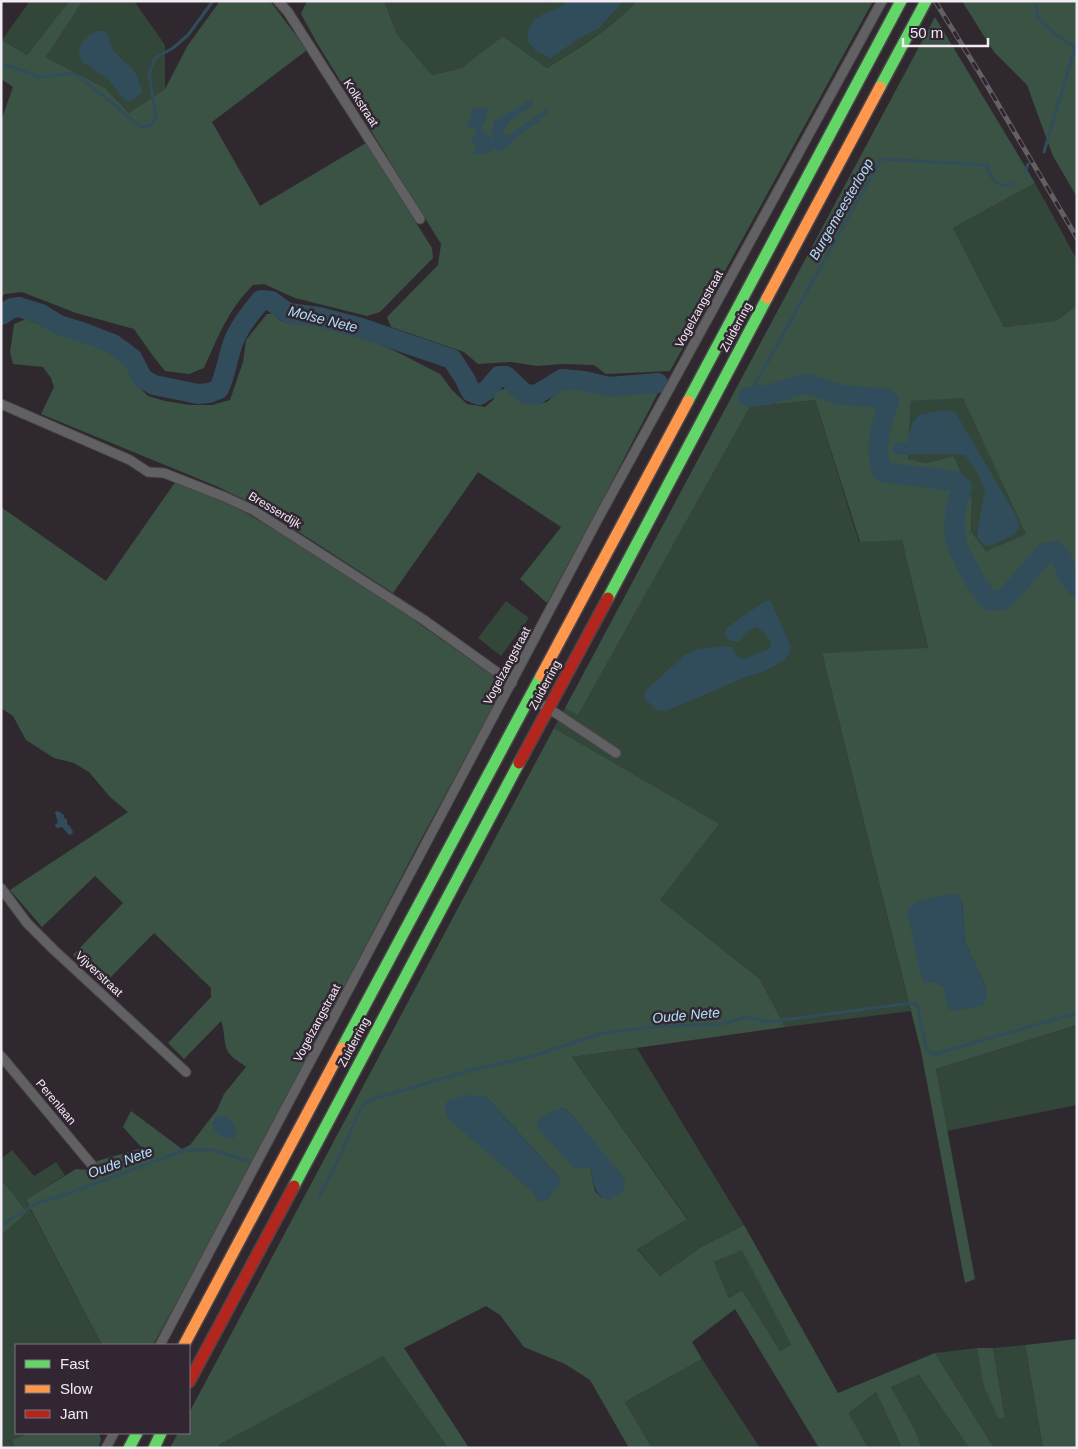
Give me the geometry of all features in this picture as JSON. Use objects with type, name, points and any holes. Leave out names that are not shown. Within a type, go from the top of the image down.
[{"type":"highway","name":"Zuiderring","points":[[185,1344],[901,1]]},
{"type":"highway","name":"Zuiderring","points":[[190,1380],[926,1]]},
{"type":"highway","points":[[129,1448],[136,1434]]},
{"type":"highway","points":[[154,1448],[161,1434]]},
{"type":"street","name":"Kolkstraat","points":[[278,1],[288,12],[420,219]]},
{"type":"street","name":"Vogelzangstraat","points":[[161,1344],[599,517],[882,1]]},
{"type":"street","name":"Bresserdijk","points":[[1,404],[130,460],[148,472],[164,473],[173,476],[253,510],[424,620],[512,684]]},
{"type":"street","points":[[529,698],[548,708],[616,753]]},
{"type":"street","name":"Vijverstraat","points":[[1,888],[27,923],[53,949],[186,1072]]},
{"type":"street","name":"Perenlaan","points":[[1,1056],[92,1164]]},
{"type":"street","points":[[106,1448],[113,1434]]},
{"type":"green space","points":[[30,1],[69,1],[27,55],[2,40]]},
{"type":"green space","points":[[69,1],[83,1],[46,57],[105,88],[129,113],[165,89],[188,45],[220,1],[270,1],[307,50],[212,122],[260,206],[366,143],[432,248],[433,258],[380,312],[367,316],[295,298],[264,284],[253,285],[230,314],[204,368],[189,374],[165,371],[134,329],[76,313],[22,292],[5,294],[1,297],[1,121],[13,87],[1,79],[1,41],[27,55]]},
{"type":"green space","points":[[83,1],[134,1],[165,45],[165,89],[129,113],[105,88],[46,57]]},
{"type":"green space","points":[[307,1],[384,1],[397,34],[432,75],[461,68],[503,36],[547,68],[606,29],[637,1],[873,1],[670,371],[606,374],[594,365],[562,364],[537,366],[511,362],[478,364],[464,352],[391,327],[387,317],[438,265],[441,244],[301,14]]},
{"type":"green space","points":[[384,1],[546,1],[549,3],[552,1],[637,1],[605,29],[547,68],[503,36],[461,68],[432,75],[397,34]]},
{"type":"green space","points":[[962,1],[1077,1],[1077,197],[1053,156],[1027,85],[994,52]]},
{"type":"green space","points":[[935,17],[1035,183],[953,228],[1004,327],[1056,321],[1077,305],[1077,1025],[936,1069],[975,1279],[965,1283],[921,1051],[822,653],[928,648],[902,540],[860,542],[815,400],[750,407],[578,715],[565,708]],"holes":[[[963,398],[1026,534],[986,551],[971,531],[972,499],[954,456],[925,463],[908,459],[911,401]],[[962,901],[965,942],[986,988],[943,987],[936,983]]]},
{"type":"green space","points":[[1035,183],[1077,260],[1077,305],[1056,321],[1004,327],[953,228]]},
{"type":"green space","points":[[267,314],[273,314],[281,321],[298,320],[330,327],[367,339],[395,351],[440,374],[452,390],[467,404],[485,407],[493,400],[496,392],[506,388],[524,401],[537,404],[547,402],[560,390],[576,387],[596,394],[660,389],[547,603],[520,579],[561,527],[478,472],[393,593],[262,508],[216,486],[41,414],[54,387],[51,378],[43,367],[13,364],[10,352],[14,324],[26,319],[113,354],[128,365],[134,382],[148,396],[190,405],[212,405],[230,400],[243,362],[246,340]]},
{"type":"green space","points":[[963,397],[1027,534],[986,551],[971,531],[972,499],[954,456],[925,463],[908,460],[911,401]]},
{"type":"green space","points":[[815,400],[859,542],[902,539],[928,649],[822,653],[911,1011],[785,1027],[760,979],[660,900],[718,824],[554,728],[565,708],[578,714],[750,407]]},
{"type":"green space","points":[[176,481],[236,507],[288,538],[390,603],[503,683],[503,688],[418,845],[236,1195],[154,1344],[101,1344],[26,1200],[76,1169],[87,1170],[97,1161],[142,1148],[123,1127],[131,1111],[182,1149],[190,1145],[217,1110],[224,1094],[246,1067],[228,1053],[221,1021],[184,1059],[168,1043],[211,997],[211,988],[154,933],[104,984],[73,955],[123,903],[95,876],[42,927],[10,890],[128,812],[110,797],[89,772],[74,763],[54,758],[26,740],[13,716],[1,708],[1,507],[106,581]]},
{"type":"green space","points":[[506,601],[529,618],[501,656],[478,638]]},
{"type":"green space","points":[[554,728],[719,824],[660,900],[760,979],[785,1027],[572,1057],[687,1219],[637,1249],[660,1276],[701,1247],[744,1225],[838,1393],[935,1353],[994,1448],[969,1448],[919,1375],[891,1387],[915,1430],[922,1448],[902,1448],[876,1392],[849,1413],[868,1448],[819,1448],[735,1309],[692,1342],[702,1359],[625,1402],[652,1448],[629,1448],[590,1380],[565,1364],[524,1347],[500,1315],[486,1306],[404,1348],[469,1448],[448,1448],[383,1356],[219,1445],[220,1448],[170,1448],[177,1434],[190,1434],[190,1411]],"holes":[[[486,1097],[559,1177],[546,1201],[539,1201]],[[564,1108],[573,1116],[602,1198],[595,1191],[590,1168],[556,1110]],[[742,1250],[791,1345],[780,1351],[742,1290],[729,1298],[714,1262]]]},
{"type":"green space","points":[[1077,1025],[1077,1105],[947,1131],[936,1069]]},
{"type":"green space","points":[[637,1048],[744,1225],[701,1247],[660,1276],[637,1248],[687,1218],[572,1057]]},
{"type":"green space","points":[[12,1150],[34,1176],[56,1162],[65,1175],[26,1201],[101,1344],[15,1344],[15,1434],[27,1434],[12,1440],[15,1448],[1,1448],[1,1236],[27,1212],[1,1179],[1,1159]]},
{"type":"green space","points":[[1,1179],[27,1212],[1,1236]]},
{"type":"green space","points":[[742,1249],[791,1345],[780,1351],[742,1290],[729,1298],[714,1262]]},
{"type":"green space","points":[[1077,1339],[1077,1448],[1043,1448],[1025,1345]]},
{"type":"green space","points":[[1025,1345],[1043,1448],[994,1448],[935,1353],[977,1348],[983,1384],[1005,1418],[993,1348]]},
{"type":"green space","points":[[977,1348],[993,1348],[1005,1418],[998,1418],[983,1384]]},
{"type":"green space","points":[[383,1355],[448,1448],[220,1448],[219,1445]]},
{"type":"green space","points":[[702,1359],[760,1448],[652,1448],[625,1402]]},
{"type":"green space","points":[[919,1375],[969,1448],[922,1448],[915,1430],[891,1387]]},
{"type":"green space","points":[[876,1392],[902,1448],[868,1448],[849,1413]]},
{"type":"green space","points":[[27,1434],[99,1434],[101,1440],[98,1448],[15,1448],[12,1440]]},
{"type":"water","points":[[567,1],[623,1],[599,28],[581,37],[551,58],[536,51],[527,40],[529,30],[534,20],[543,14],[559,8]]},
{"type":"water","points":[[106,31],[113,50],[129,65],[137,76],[142,92],[133,100],[126,101],[106,77],[83,63],[79,50],[81,44],[92,33]]},
{"type":"water","points":[[531,99],[534,102],[532,105],[510,121],[503,130],[504,135],[508,136],[547,109],[549,111],[499,152],[493,149],[490,152],[474,155],[474,150],[477,146],[471,140],[476,129],[469,128],[466,123],[471,119],[471,109],[489,108],[480,129],[485,131],[492,140],[492,129],[495,120]]},
{"type":"water","points":[[944,410],[955,412],[1017,517],[1019,527],[1015,534],[992,545],[985,546],[978,538],[978,527],[985,489],[976,470],[965,455],[897,455],[892,451],[895,442],[907,442],[912,424],[919,415]]},
{"type":"water","points":[[765,601],[771,601],[791,647],[785,660],[765,671],[746,677],[666,711],[657,710],[645,699],[645,691],[685,655],[698,649],[723,646],[733,647],[736,656],[744,659],[771,648],[766,635],[755,627],[748,631],[738,642],[728,640],[725,633],[729,626]]},
{"type":"water","points":[[58,811],[67,819],[67,824],[73,832],[72,834],[69,835],[62,827],[56,828],[55,824],[58,823],[55,812]]},
{"type":"water","points":[[946,894],[957,894],[962,901],[965,942],[986,988],[987,998],[983,1005],[955,1011],[948,1009],[943,987],[936,983],[924,983],[920,973],[907,910],[916,902]]},
{"type":"water","points":[[466,1095],[486,1097],[559,1177],[560,1184],[546,1201],[539,1201],[535,1194],[449,1119],[444,1110],[447,1101]]},
{"type":"water","points":[[564,1108],[573,1116],[626,1180],[624,1190],[609,1200],[597,1192],[590,1168],[574,1168],[537,1127],[538,1120],[556,1109]]},
{"type":"water","points":[[224,1116],[230,1119],[234,1125],[236,1131],[234,1138],[226,1138],[218,1134],[213,1128],[214,1119]]},
{"type":"waterway","points":[[1,65],[40,77],[73,73],[136,124],[142,127],[152,125],[156,116],[149,74],[155,58],[173,48],[188,35],[213,1]]},
{"type":"waterway","name":"Burgemeesterloop","points":[[1035,1],[1038,18],[1055,34],[1075,47],[1044,152]]},
{"type":"waterway","name":"Burgemeesterloop","points":[[748,397],[881,159],[987,165],[992,178],[996,182],[1004,186],[1014,182]]},
{"type":"waterway","name":"Burgemeesterloop","points":[[1025,172],[1028,164]]},
{"type":"waterway","name":"Molse Nete","points":[[1,315],[12,308],[19,307],[41,314],[59,325],[113,344],[132,358],[143,379],[154,385],[198,394],[209,393],[219,389],[236,335],[261,300],[271,301],[288,313],[319,317],[361,328],[452,359],[471,392],[479,395],[487,390],[499,376],[506,376],[525,394],[536,395],[562,379],[584,381],[609,387],[658,383]]},
{"type":"waterway","name":"Molse Nete","points":[[748,397],[772,394],[808,384],[841,395],[884,398],[889,401],[883,419],[879,445],[882,472],[955,481],[962,487],[954,522],[955,537],[961,554],[987,598],[991,601],[1002,600],[1045,553],[1055,551],[1061,557],[1068,576],[1077,587]]},
{"type":"waterway","name":"Oude Nete","points":[[319,1197],[362,1106],[370,1100],[471,1070],[530,1057],[603,1033],[662,1026],[721,1024],[747,1017],[768,1022],[911,1003],[917,1005],[927,1051],[935,1054],[1077,1013]]},
{"type":"waterway","name":"Oude Nete","points":[[1,1225],[37,1203],[64,1195],[185,1150],[213,1150],[252,1162]]},
{"type":"railway","points":[[935,1],[1077,238]]},
{"type":"traffic: fast","points":[[688,401],[901,1]]},
{"type":"traffic: fast","points":[[880,87],[926,1]]},
{"type":"traffic: fast","points":[[608,598],[767,298]]},
{"type":"traffic: fast","points":[[342,1048],[541,676]]},
{"type":"traffic: fast","points":[[294,1186],[519,763]]},
{"type":"traffic: fast","points":[[129,1448],[136,1434]]},
{"type":"traffic: fast","points":[[154,1448],[161,1434]]},
{"type":"traffic: slow","points":[[767,298],[880,87]]},
{"type":"traffic: slow","points":[[541,676],[688,401]]},
{"type":"traffic: slow","points":[[185,1344],[342,1048]]},
{"type":"traffic: jam","points":[[519,763],[608,598]]},
{"type":"traffic: jam","points":[[190,1380],[294,1186]]}]
